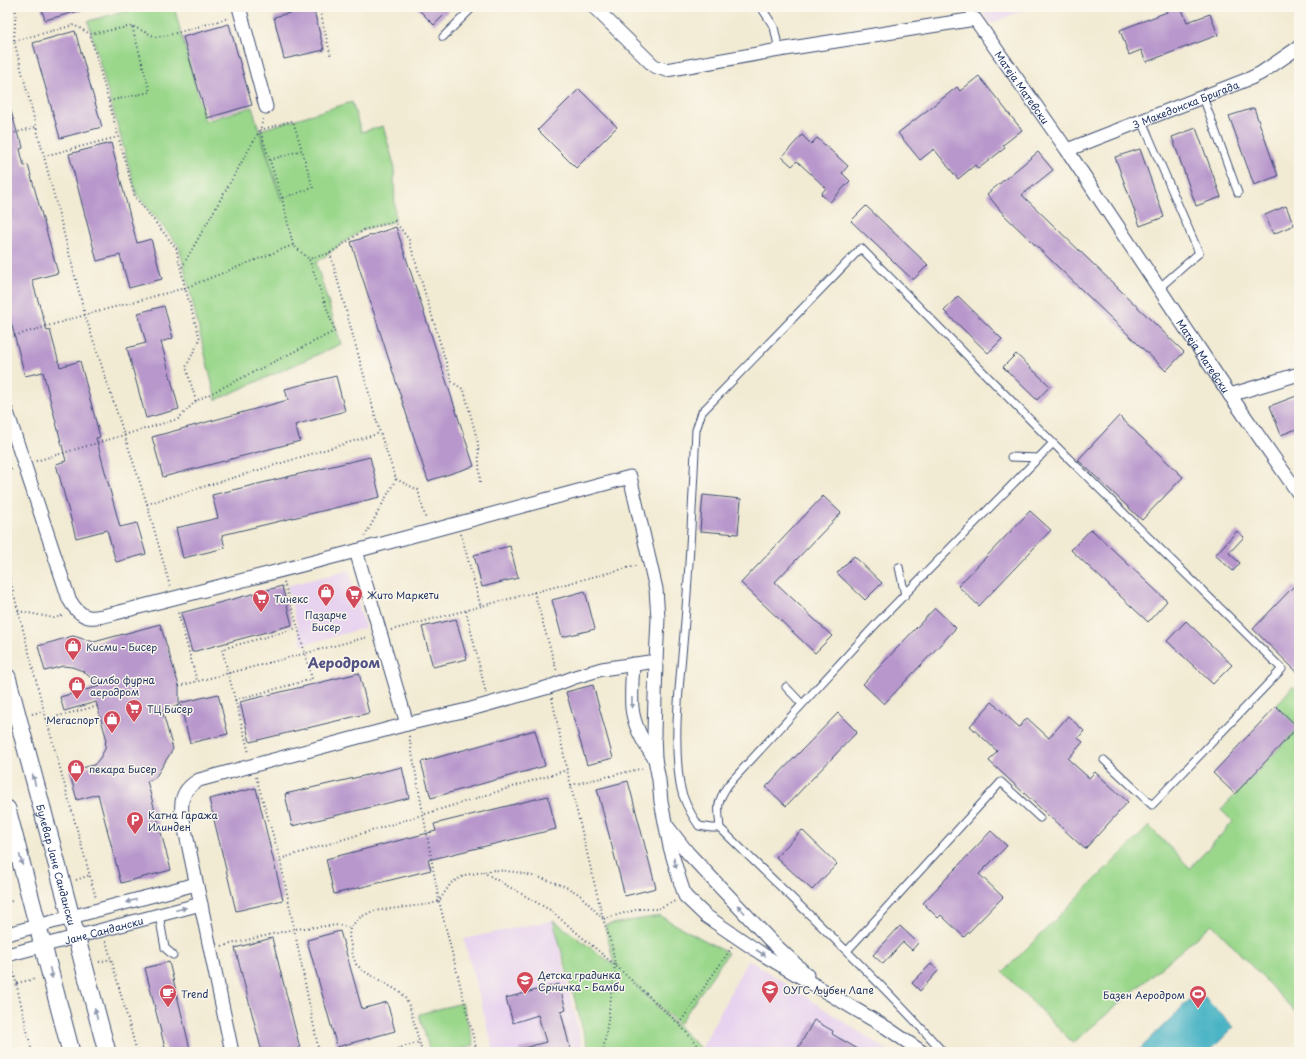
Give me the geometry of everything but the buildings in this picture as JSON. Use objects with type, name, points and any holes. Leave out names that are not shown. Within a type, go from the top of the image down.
[{"type":"street","points":[[594,7],[654,66],[666,70],[779,50],[975,19]]},
{"type":"street","points":[[240,11],[266,106]]},
{"type":"street","name":"Матеја Матевски","points":[[975,19],[1067,150],[1230,395],[1299,494]]},
{"type":"street","name":"3 Македонска Бригада","points":[[1067,150],[1261,73],[1299,47]]},
{"type":"street","points":[[1230,395],[1299,374]]},
{"type":"street","points":[[7,412],[65,587],[71,602],[78,612],[86,617],[100,617],[356,551],[630,477],[656,589],[658,618],[654,732],[655,762],[660,802],[670,847],[685,896],[706,916],[762,954],[887,1028],[922,1052]]},
{"type":"street","points":[[356,551],[407,724]]},
{"type":"street","points":[[232,1052],[181,809],[185,792],[190,786],[199,780],[407,724],[489,704],[602,670],[656,661]]},
{"type":"street","points":[[633,664],[632,708],[638,730],[655,762]]},
{"type":"street","name":"Булевар Јане Сандански","points":[[7,677],[107,1052]]},
{"type":"street","points":[[7,809],[71,1052]]},
{"type":"street","points":[[666,825],[688,853],[770,940],[829,994]]},
{"type":"street","points":[[7,934],[196,884]]},
{"type":"street","name":"Јане Сандански","points":[[8,955],[200,904]]},
{"type":"lane","points":[[443,37],[473,7]]},
{"type":"lane","points":[[761,7],[774,27],[779,50]]},
{"type":"lane","points":[[967,7],[975,19]]},
{"type":"lane","points":[[1203,97],[1238,193]]},
{"type":"lane","points":[[1142,121],[1199,253],[1158,288]]},
{"type":"lane","points":[[720,828],[699,826],[687,809],[680,786],[678,757],[678,701],[685,620],[696,430],[702,412],[861,248],[1053,443],[1282,669],[1152,805],[1104,760]]},
{"type":"lane","points":[[943,1052],[907,1011],[720,828],[718,810],[719,798],[802,704],[905,594],[1053,443]]},
{"type":"lane","points":[[1011,457],[1039,458]]},
{"type":"lane","points":[[899,567],[905,594]]},
{"type":"lane","points":[[786,687],[802,704]]},
{"type":"lane","points":[[847,951],[1001,782],[1040,818]]},
{"type":"lane","points":[[158,915],[165,948],[173,955]]},
{"type":"path","points":[[16,7],[14,41],[85,315],[147,504],[197,681]]},
{"type":"path","points":[[319,7],[331,57]]},
{"type":"path","points":[[7,43],[74,26],[90,34],[132,26],[156,37],[169,35],[240,11]]},
{"type":"path","points":[[108,101],[150,92],[132,26]]},
{"type":"path","points":[[90,34],[135,196],[176,248],[185,288],[200,338],[186,367],[196,401]]},
{"type":"path","points":[[181,268],[260,130],[266,106]]},
{"type":"path","points":[[260,130],[293,121],[313,188],[282,198]]},
{"type":"path","points":[[7,136],[36,127]]},
{"type":"path","points":[[7,470],[178,419],[196,401],[335,331],[309,259],[293,245],[282,198],[260,130]]},
{"type":"path","points":[[44,156],[118,137]]},
{"type":"path","points":[[270,160],[302,150]]},
{"type":"path","points":[[309,259],[330,253],[364,230],[395,221],[409,240],[452,382],[464,390],[478,443],[480,482]]},
{"type":"path","points":[[7,338],[185,288],[293,245]]},
{"type":"path","points":[[330,253],[380,433],[396,479],[418,490],[429,531]]},
{"type":"path","points":[[147,504],[380,433]]},
{"type":"path","points":[[356,551],[396,479]]},
{"type":"path","points":[[458,523],[481,607]]},
{"type":"path","points":[[179,686],[649,562]]},
{"type":"path","points":[[7,567],[46,719],[97,901]]},
{"type":"path","points":[[235,700],[312,679],[280,570]]},
{"type":"path","points":[[534,592],[555,685],[571,786],[612,946],[615,965],[603,1052]]},
{"type":"path","points":[[18,611],[54,618],[78,612]]},
{"type":"path","points":[[466,611],[489,704]]},
{"type":"path","points":[[298,628],[222,649],[253,766],[280,859],[319,1052]]},
{"type":"path","points":[[46,719],[98,706]]},
{"type":"path","points":[[29,715],[44,711]]},
{"type":"path","points":[[407,724],[439,901],[477,1052]]},
{"type":"path","points":[[571,786],[655,762]]},
{"type":"path","points":[[280,859],[568,770]]},
{"type":"path","points":[[422,1052],[410,1008],[405,998],[400,992],[362,970],[356,964],[349,936],[350,928],[361,916],[373,911],[431,904],[439,901],[451,883],[465,875],[495,870],[516,872],[564,886],[579,894],[604,919]]},
{"type":"path","points":[[483,872],[550,910],[615,965],[679,1024],[701,1049],[690,1052]]},
{"type":"path","points":[[76,880],[90,875]]},
{"type":"path","points":[[604,919],[639,909],[663,908],[685,896]]},
{"type":"path","points":[[7,902],[14,900]]},
{"type":"path","points":[[210,948],[294,930],[339,925],[350,928]]},
{"type":"path","points":[[106,938],[137,1052]]},
{"type":"path","points":[[679,1024],[738,938]]},
{"type":"path","points":[[8,955],[17,983],[32,1052]]},
{"type":"path","points":[[98,962],[111,959]]},
{"type":"path","points":[[17,983],[35,979]]},
{"type":"path","points":[[386,1052],[420,1042]]},
{"type":"shaded area","points":[[980,7],[1030,7],[991,24]]},
{"type":"shaded area","name":"Пазарче Бисер","points":[[349,570],[365,628],[302,645],[287,586]]},
{"type":"shaded area","name":"Детска градинка Срничка - Бамби","points":[[553,920],[583,1052],[494,1052],[464,939]]},
{"type":"shaded area","name":"ОУГС Љубен Лапе","points":[[748,959],[890,1052],[703,1052],[701,1049]]},
{"type":"green space","points":[[143,7],[174,7],[205,121],[252,107],[282,202],[260,130],[352,102],[361,132],[383,126],[394,165],[395,221],[363,230],[316,263],[341,344],[216,400],[179,246],[137,195],[88,21]]},
{"type":"green space","points":[[1293,686],[1299,692],[1299,1016],[1212,924],[1073,1043],[1003,972],[1149,826],[1190,868],[1233,822],[1221,810],[1298,728],[1276,706]]},
{"type":"green space","points":[[660,916],[728,953],[679,1024],[633,983],[701,1049],[690,1052],[589,1052],[553,920],[614,965],[605,925]]},
{"type":"green space","points":[[462,1003],[474,1045],[449,1052],[430,1052],[419,1014]]},
{"type":"water","name":"Базен Аеродром","points":[[1198,991],[1234,1027],[1209,1052],[1137,1052]]},
{"type":"place","name":"Пазарче Бисер","points":[[326,607]]},
{"type":"place","name":"Жито Маркети","points":[[354,609]]},
{"type":"place","name":"Тинекс","points":[[261,613]]},
{"type":"place","name":"Кисми - Бисер","points":[[73,661]]},
{"type":"place","name":"Силбо фурна аеродром","points":[[77,700]]},
{"type":"place","name":"ТЦ Бисер","points":[[134,723]]},
{"type":"place","name":"Мегаспорт","points":[[112,734]]},
{"type":"place","name":"пекара Бисер","points":[[76,783]]},
{"type":"place","name":"Катна Гаража Илинден","points":[[135,835]]},
{"type":"place","name":"Детска градинка Срничка - Бамби","points":[[525,995]]},
{"type":"place","name":"ОУГС Љубен Лапе","points":[[770,1004]]},
{"type":"place","name":"Trend","points":[[168,1008]]},
{"type":"place","name":"Базен Аеродром","points":[[1198,1009]]},
{"type":"district","name":"Аеродром","points":[[344,662]]}]
